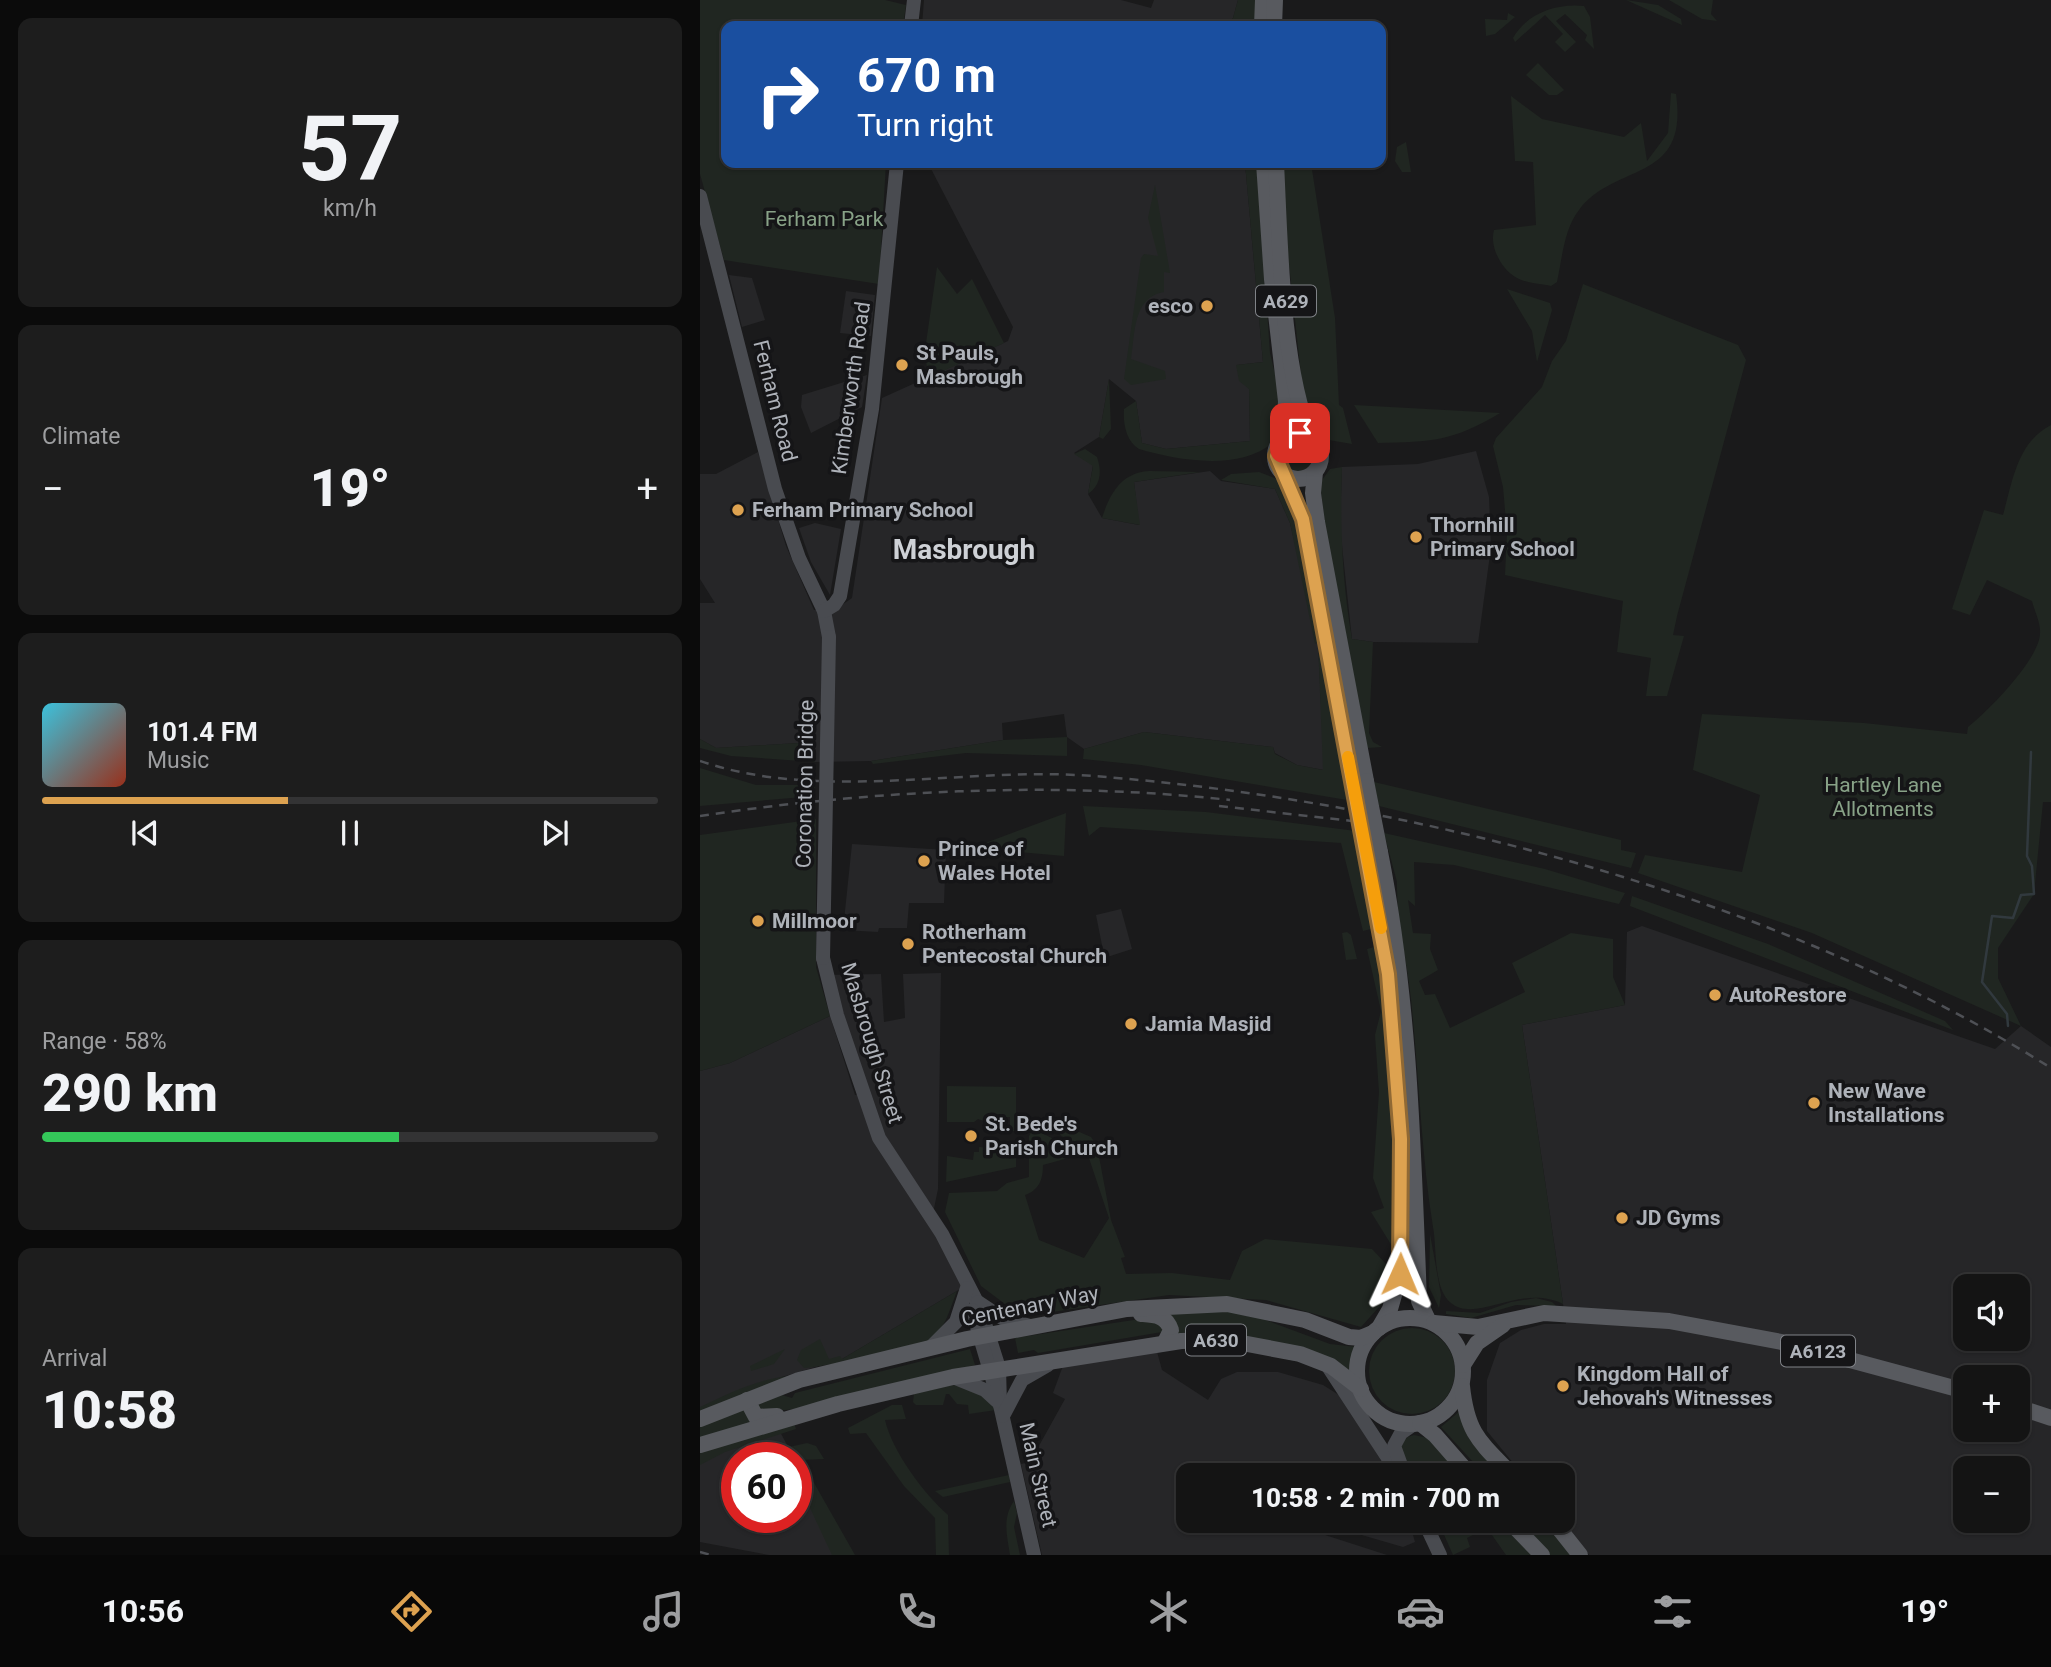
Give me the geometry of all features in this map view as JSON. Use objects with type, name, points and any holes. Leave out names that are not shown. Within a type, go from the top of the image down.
[{"type":"main road","name":"A629","points":[[1264,168],[1272,279],[1287,410],[1284,438],[1276,456],[1303,519],[1373,852],[1390,987],[1401,1139],[1400,1274],[1390,1309],[1376,1330]]},
{"type":"main road","name":"A629","points":[[1276,168],[1297,395],[1311,437],[1321,453],[1315,472],[1313,493],[1359,780]]},
{"type":"main road","points":[[1284,438],[1294,433],[1311,437]]},
{"type":"main road","points":[[1283,473],[1296,478],[1315,472]]},
{"type":"main road","name":"A629","points":[[1373,852],[1397,941],[1409,1051],[1419,1301],[1431,1322]]},
{"type":"main road","name":"Centenary Way","points":[[700,1419],[799,1380],[985,1335],[1161,1305],[1227,1304],[1305,1320],[1349,1337],[1361,1338],[1376,1330]]},
{"type":"main road","name":"A6123","points":[[1431,1322],[1478,1327],[1544,1312],[1669,1321],[1787,1343],[1953,1388]]},
{"type":"main road","name":"A630","points":[[1090,1315],[1158,1315],[1169,1323],[1171,1330],[1165,1342]]},
{"type":"main road","name":"A630","points":[[1376,1330],[1401,1318],[1431,1322]]},
{"type":"main road","name":"A6123","points":[[1463,1365],[1477,1343],[1508,1321]]},
{"type":"main road","points":[[1431,1322],[1451,1336],[1463,1365],[1464,1410],[1474,1435],[1501,1463]]},
{"type":"main road","points":[[1361,1390],[1358,1378],[1360,1353],[1376,1330]]},
{"type":"main road","name":"A630","points":[[747,1400],[751,1411],[763,1418],[838,1404],[994,1368],[1165,1342],[1226,1340],[1264,1345],[1327,1365],[1361,1390],[1380,1415],[1402,1424],[1417,1424],[1436,1435],[1460,1463]]},
{"type":"main road","points":[[1417,1424],[1446,1411],[1462,1386]]},
{"type":"main road","name":"A630","points":[[700,1445],[838,1404]]},
{"type":"main road","points":[[2030,1409],[2051,1412]]},
{"type":"main road","points":[[2030,1411],[2051,1418]]},
{"type":"main road","points":[[1520,1533],[1542,1555]]},
{"type":"main road","points":[[1563,1533],[1580,1555]]},
{"type":"street","points":[[912,21],[914,0]]},
{"type":"street","name":"Kimberworth Road","points":[[824,611],[834,605],[840,596],[872,409],[896,168]]},
{"type":"street","name":"Ferham Road","points":[[700,196],[780,504],[799,558],[824,611]]},
{"type":"street","name":"Coronation Bridge","points":[[823,958],[829,637],[824,611]]},
{"type":"street","name":"Masbrough Street","points":[[823,958],[825,975],[879,1138],[942,1234],[967,1287],[985,1335]]},
{"type":"street","points":[[928,1349],[956,1322],[967,1287]]},
{"type":"street","name":"Masbrough Street","points":[[967,1287],[977,1301],[985,1335]]},
{"type":"street","points":[[977,1301],[1002,1318],[1031,1326]]},
{"type":"street","name":"Main Street","points":[[985,1335],[1033,1551]]},
{"type":"street","points":[[953,1377],[985,1390],[1002,1411],[1022,1380],[1062,1357]]},
{"type":"street","points":[[1327,1365],[1391,1463]]},
{"type":"street","points":[[1401,1463],[1394,1446],[1401,1433],[1417,1424]]},
{"type":"street","points":[[1430,1533],[1440,1555]]},
{"type":"shaded area","points":[[924,0],[1121,0],[1151,8],[1154,0],[1238,0],[1231,21],[922,21]]},
{"type":"shaded area","points":[[931,168],[1245,168],[1263,362],[1237,365],[1249,389],[1250,441],[1166,449],[1142,443],[1136,401],[1109,379],[1099,437],[1074,453],[1093,465],[1088,494],[1102,518],[1139,525],[1134,482],[1210,471],[1221,481],[1275,489],[1290,523],[1318,641],[1324,770],[1297,765],[1275,753],[1273,747],[1144,732],[1084,749],[1067,737],[1064,714],[1002,723],[1003,740],[871,761],[815,762],[815,742],[716,748],[700,739],[700,603],[715,603],[700,579],[700,474],[716,474],[758,452],[786,546],[814,610],[836,609],[852,598],[882,398],[1008,341],[1013,327]]},
{"type":"shaded area","points":[[729,275],[752,278],[765,320],[742,327]]},
{"type":"shaded area","points":[[846,291],[875,295],[871,336],[840,333]]},
{"type":"shaded area","points":[[867,375],[862,407],[811,433],[801,407],[802,395]]},
{"type":"shaded area","name":"Thornhill Primary School","points":[[1476,451],[1489,497],[1491,547],[1478,643],[1373,642],[1352,639],[1340,527],[1342,467],[1418,464]]},
{"type":"shaded area","points":[[815,523],[841,529],[830,595],[811,562],[799,528]]},
{"type":"shaded area","points":[[852,844],[946,850],[944,903],[909,903],[907,928],[879,928],[878,932],[843,930]]},
{"type":"shaded area","points":[[1121,909],[1132,949],[1101,959],[1103,950],[1096,915]]},
{"type":"shaded area","points":[[1642,926],[1995,1049],[2021,1026],[2051,1047],[2051,1555],[1589,1555],[1570,1533],[1575,1533],[1575,1463],[1513,1463],[1487,1431],[1487,1380],[1500,1343],[1521,1330],[1544,1324],[1566,1324],[1522,1025],[1625,1005],[1627,932]]},
{"type":"shaded area","points":[[941,973],[938,1189],[932,1218],[967,1285],[842,1359],[755,1385],[785,1442],[721,1442],[721,1533],[812,1533],[812,1488],[853,1555],[769,1555],[700,1542],[700,1071],[730,1063],[830,1016],[855,1095],[861,1094],[825,975],[881,974],[884,1022],[905,1018],[903,974]]},
{"type":"shaded area","points":[[1156,1348],[1162,1370],[1208,1400],[1221,1379],[1237,1372],[1278,1372],[1323,1385],[1342,1397],[1383,1463],[1176,1463],[1176,1533],[1322,1533],[1387,1555],[1042,1555],[1021,1464],[1030,1462],[1065,1399],[1053,1393],[1064,1363]]},
{"type":"shaded area","points":[[1355,1533],[1412,1533],[1415,1542],[1403,1547]]},
{"type":"green space","name":"Ferham Park","points":[[700,0],[885,0],[906,5],[904,21],[721,21],[721,168],[886,168],[879,284],[724,260],[700,174]]},
{"type":"green space","points":[[1238,0],[1256,0],[1256,21],[1231,21]]},
{"type":"green space","points":[[1626,0],[1658,5],[1681,19],[1682,25]]},
{"type":"green space","points":[[1669,0],[1713,0],[1711,14],[1717,21],[1702,19]]},
{"type":"green space","points":[[1563,6],[1584,6],[1590,17],[1594,49],[1585,40],[1587,35],[1565,14],[1556,21],[1576,42],[1565,52],[1555,42],[1563,34],[1545,15],[1515,42],[1513,38],[1534,16]]},
{"type":"green space","points":[[1508,13],[1515,17],[1495,34],[1486,36],[1485,19],[1507,20]]},
{"type":"green space","points":[[1538,63],[1564,90],[1557,95],[1549,95],[1526,75]]},
{"type":"green space","points":[[1671,93],[1676,94],[1677,123],[1671,143],[1661,158],[1611,184],[1594,195],[1579,210],[1567,235],[1557,282],[1551,286],[1538,284],[1521,280],[1512,274],[1495,251],[1494,230],[1536,225],[1533,162],[1515,161],[1511,96],[1542,119],[1624,137],[1641,123],[1647,161],[1668,133]]},
{"type":"green space","points":[[1406,142],[1411,172],[1402,172],[1395,161],[1397,147]]},
{"type":"green space","points":[[1245,168],[1257,168],[1270,353],[1281,399],[1279,436],[1266,448],[1250,455],[1213,461],[1174,457],[1139,449],[1128,437],[1124,409],[1136,401],[1142,443],[1166,449],[1250,441],[1249,389],[1239,381],[1236,365],[1263,362]]},
{"type":"green space","points":[[1282,168],[1312,168],[1335,318],[1339,405],[1343,408],[1352,444],[1323,439],[1303,393],[1287,246]]},
{"type":"green space","points":[[1155,185],[1170,273],[1164,272],[1164,292],[1154,295],[1141,309],[1135,328],[1131,359],[1165,371],[1166,379],[1131,385],[1124,379],[1141,258],[1144,254],[1158,256],[1148,218]]},
{"type":"green space","points":[[937,267],[957,294],[972,279],[1004,343],[928,378],[925,350]]},
{"type":"green space","points":[[1583,284],[1738,345],[1746,360],[1677,616],[1673,635],[1684,636],[1667,696],[1646,696],[1651,658],[1617,652],[1623,601],[1505,575],[1507,533],[1503,487],[1493,446],[1496,438],[1542,387],[1552,361],[1566,341]]},
{"type":"green space","points":[[1507,289],[1550,303],[1552,310],[1537,362],[1532,331]]},
{"type":"green space","points":[[1109,379],[1111,429],[1103,439],[1099,437]]},
{"type":"green space","points":[[1354,405],[1500,413],[1455,435],[1413,442],[1378,443]]},
{"type":"green space","name":"Hartley Lane Allotments","points":[[2051,425],[2051,802],[2043,802],[2034,894],[1998,948],[1998,978],[2021,1026],[1812,933],[1638,873],[1645,855],[1742,872],[1760,795],[1693,770],[1702,714],[1864,723],[1967,734],[1968,727],[1999,698],[2022,670],[2038,644],[2040,629],[2032,601],[1987,580],[1970,615],[1952,609],[1984,510],[2003,515],[2024,452],[2040,433]]},
{"type":"green space","points":[[1297,439],[1309,444],[1314,456],[1309,468],[1297,473],[1285,468],[1280,456],[1285,444]]},
{"type":"green space","points":[[1085,449],[1097,457],[1100,468],[1098,482],[1088,494],[1093,466],[1074,454]]},
{"type":"green space","points":[[1342,467],[1342,553],[1352,639],[1373,642],[1369,733],[1373,742],[1382,747],[1367,748],[1329,559],[1320,483],[1330,469]]},
{"type":"green space","points":[[1150,471],[1200,472],[1134,482],[1140,525],[1102,518],[1118,486],[1132,475]]},
{"type":"green space","points":[[1259,472],[1277,479],[1295,516],[1347,800],[1141,765],[1083,759],[1084,749],[1144,732],[1273,747],[1275,754],[1297,765],[1323,770],[1318,642],[1315,644],[1290,523],[1275,489],[1221,480],[1231,474]]},
{"type":"green space","points":[[1067,737],[1067,756],[966,753],[873,764],[871,761],[1003,740]]},
{"type":"green space","points":[[700,739],[716,748],[815,742],[815,762],[731,756],[700,748]]},
{"type":"green space","points":[[700,768],[756,785],[815,785],[815,796],[700,806]]},
{"type":"green space","points":[[1374,782],[1621,840],[1621,850],[1636,853],[1631,868],[1379,806]]},
{"type":"green space","points":[[1083,806],[1206,812],[1356,831],[1375,928],[1363,931],[1341,843],[1100,827],[1089,836]]},
{"type":"green space","points":[[1066,813],[1064,856],[972,848]]},
{"type":"green space","name":"Millmoor","points":[[816,819],[816,967],[830,1016],[730,1063],[700,1071],[700,835]]},
{"type":"green space","points":[[1384,833],[1545,869],[1625,893],[1619,904],[1454,865],[1414,862],[1415,906],[1408,900],[1413,933],[1431,934],[1430,949],[1438,970],[1419,981],[1425,995],[1435,994],[1450,1028],[1525,992],[1512,963],[1571,933],[1613,939],[1613,977],[1625,1005],[1522,1025],[1563,1304],[1531,1298],[1487,1307],[1462,1308],[1451,1303],[1441,1288],[1426,1170],[1411,999],[1400,926],[1397,882]]},
{"type":"green space","points":[[1632,896],[1768,944],[1945,1021],[1953,1030],[1630,906]]},
{"type":"green space","points":[[1342,933],[1351,935],[1357,959],[1346,960]]},
{"type":"green space","points":[[1378,946],[1394,1105],[1392,1246],[1371,1212],[1384,1208],[1373,1178],[1379,1092],[1375,1035],[1381,1011],[1367,949]]},
{"type":"green space","points":[[947,1086],[1016,1087],[1016,1131],[1010,1131],[1010,1117],[991,1117],[990,1123],[978,1119],[974,1122],[947,1122]]},
{"type":"green space","points":[[1053,1123],[1055,1128],[1074,1125],[1077,1131],[1091,1137],[1097,1146],[1111,1220],[1125,1257],[1121,1258],[1126,1274],[1172,1273],[1230,1280],[1242,1251],[1265,1239],[1372,1249],[1387,1265],[1388,1297],[1361,1327],[1266,1300],[1169,1295],[1045,1313],[1009,1307],[981,1286],[945,1212],[949,1193],[997,1191],[1007,1183],[1029,1177],[1029,1136],[1032,1131],[1049,1137],[1072,1157],[1043,1165],[1039,1184],[1025,1195],[1039,1240],[1084,1258],[1109,1218],[1089,1158],[1083,1157],[1070,1142],[1048,1126]]},
{"type":"green space","points":[[979,1147],[1016,1149],[1016,1167],[946,1182],[947,1156],[973,1160],[974,1152],[979,1152]]},
{"type":"green space","points":[[1430,1234],[1441,1295],[1439,1308],[1429,1287]]},
{"type":"green space","points":[[957,1291],[941,1329],[925,1343],[813,1367],[804,1368],[797,1360],[801,1350],[820,1339],[829,1359],[840,1356],[842,1359]]},
{"type":"green space","points":[[1536,1298],[1552,1302],[1556,1306],[1516,1305],[1471,1318],[1446,1314],[1446,1311],[1480,1313],[1511,1302]]},
{"type":"green space","points":[[1163,1311],[1241,1311],[1330,1344],[1357,1347],[1352,1373],[1175,1336]]},
{"type":"green space","points":[[1147,1318],[1163,1325],[1162,1332],[1038,1353],[1034,1350],[1018,1353],[1015,1338]]},
{"type":"green space","points":[[1412,1328],[1429,1331],[1448,1347],[1455,1371],[1452,1388],[1436,1407],[1412,1414],[1395,1411],[1376,1395],[1369,1371],[1372,1354],[1388,1335]]},
{"type":"green space","points":[[785,1349],[774,1364],[751,1371],[750,1366]]},
{"type":"green space","points":[[970,1349],[975,1365],[805,1408],[758,1409],[758,1403],[782,1395],[792,1398],[795,1393]]},
{"type":"green space","points":[[790,1376],[700,1414],[700,1407],[733,1392],[755,1383]]},
{"type":"green space","points":[[953,1385],[978,1392],[996,1410],[969,1414],[968,1405],[957,1404],[949,1394],[946,1394],[943,1405],[916,1405],[913,1402],[914,1394]]},
{"type":"green space","points":[[892,1405],[902,1405],[906,1419],[885,1420],[894,1445],[919,1484],[948,1515],[949,1555],[936,1555],[935,1518],[904,1486],[866,1433],[850,1434],[848,1428]]},
{"type":"green space","points":[[742,1407],[760,1423],[700,1439],[700,1426]]},
{"type":"green space","points":[[1461,1410],[1499,1463],[1474,1463],[1441,1427]]},
{"type":"green space","points":[[794,1423],[796,1429],[756,1442],[725,1442]]},
{"type":"green space","points":[[1414,1435],[1428,1438],[1451,1463],[1407,1463],[1400,1447],[1404,1438]]},
{"type":"green space","points":[[721,1443],[721,1454],[700,1465],[700,1449]]},
{"type":"green space","points":[[812,1445],[816,1446],[824,1459],[812,1460]]},
{"type":"green space","points":[[1009,1475],[1010,1482],[943,1497],[935,1491]]},
{"type":"green space","points":[[812,1479],[855,1555],[832,1555],[812,1512]]},
{"type":"green space","points":[[1014,1501],[1017,1513],[1014,1527],[1020,1555],[1010,1555],[1007,1534],[1008,1514]]},
{"type":"green space","points":[[1443,1533],[1477,1533],[1467,1538],[1470,1547],[1453,1555]]},
{"type":"green space","points":[[1491,1533],[1512,1533],[1533,1555],[1506,1555]]},
{"type":"green space","points":[[1531,1533],[1556,1533],[1574,1555],[1549,1555]]},
{"type":"waterway","points":[[2008,1026],[2007,1014],[1982,982],[1992,916],[2013,918],[2021,895],[2034,894],[2032,866],[2027,856],[2031,752]]},
{"type":"railway","points":[[700,761],[747,773],[795,780],[844,782],[994,775],[1093,776],[1215,788],[1339,808],[1465,834],[1590,867],[1712,907],[1831,954],[1945,1007],[2051,1068]]},
{"type":"railway","points":[[700,816],[831,800],[965,791],[1098,791],[1230,800]]},
{"type":"railway","points":[[1219,806],[1352,821]]},
{"type":"railway","points":[[700,1552],[711,1555]]},
{"type":"slow traffic","points":[[1348,757],[1381,928]]},
{"type":"place","name":"esco","points":[[1207,306]]},
{"type":"place","name":"St Pauls, Masbrough","points":[[902,365]]},
{"type":"place","name":"Ferham Primary School","points":[[738,510]]},
{"type":"place","name":"Thornhill Primary School","points":[[1416,537]]},
{"type":"place","name":"Prince of Wales Hotel","points":[[924,861]]},
{"type":"place","name":"Millmoor","points":[[758,921]]},
{"type":"place","name":"Rotherham Pentecostal Church","points":[[908,944]]},
{"type":"place","name":"AutoRestore","points":[[1715,995]]},
{"type":"place","name":"Jamia Masjid","points":[[1131,1024]]},
{"type":"place","name":"New Wave Installations","points":[[1814,1103]]},
{"type":"place","name":"St. Bede's Parish Church","points":[[971,1136]]},
{"type":"place","name":"JD Gyms","points":[[1622,1218]]},
{"type":"place","name":"Kingdom Hall of Jehovah's Witnesses","points":[[1563,1386]]},
{"type":"district","name":"Masbrough","points":[[964,549]]},
{"type":"route","points":[[1300,433],[1284,438],[1278,445],[1276,456],[1303,519],[1382,933],[1398,1074],[1401,1139],[1400,1274]]}]
